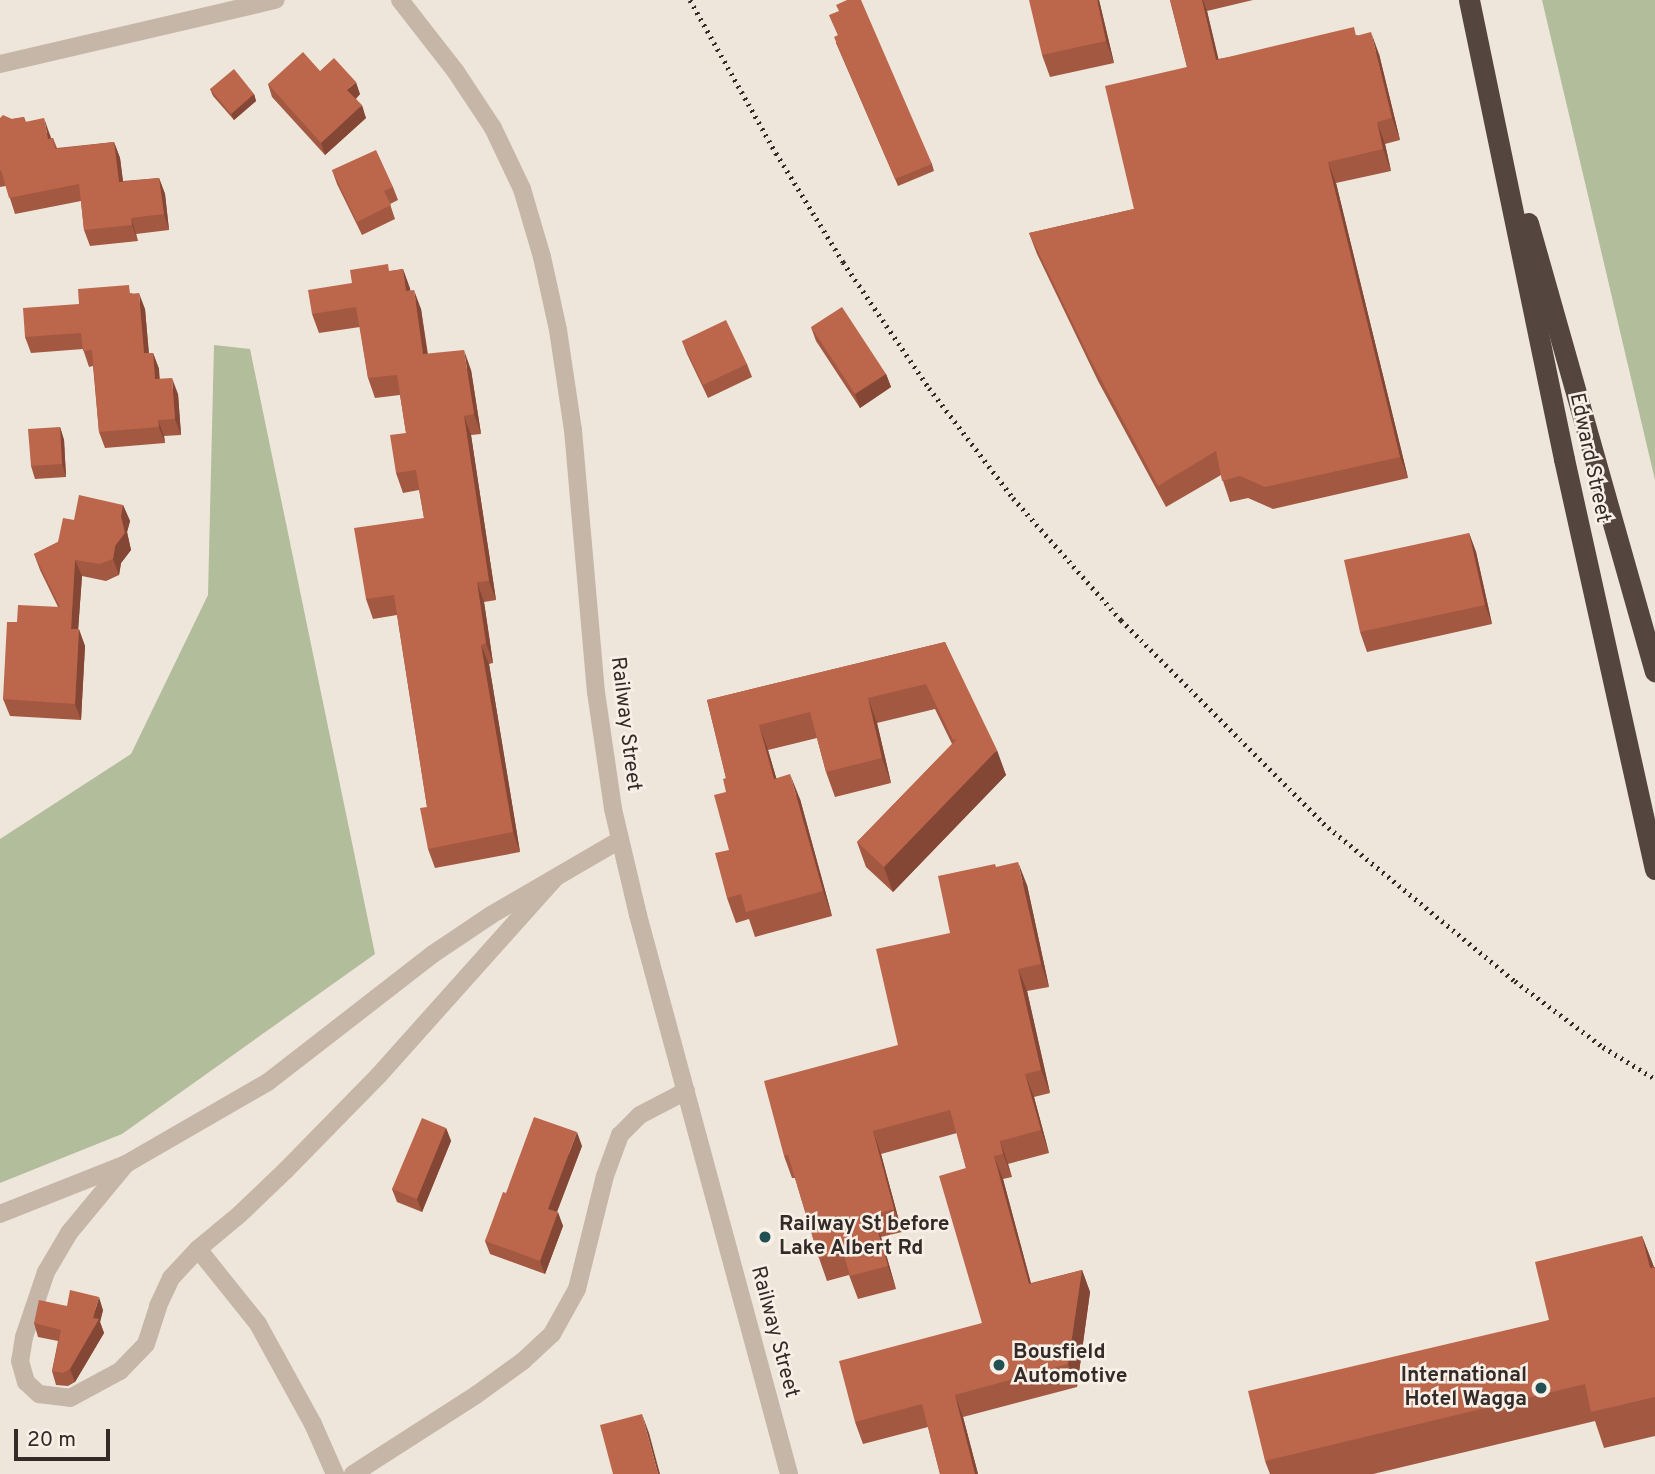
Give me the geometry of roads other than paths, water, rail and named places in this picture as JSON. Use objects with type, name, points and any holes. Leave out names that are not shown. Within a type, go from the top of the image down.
[{"type":"highway","name":"Edward Street","points":[[1469,0],[1564,459],[1655,869]]},
{"type":"highway","name":"Edward Street","points":[[1480,56],[1655,671]]},
{"type":"street","points":[[0,64],[276,0]]},
{"type":"street","name":"Railway Street","points":[[400,0],[456,72],[493,128],[522,189],[542,257],[558,330],[573,430],[596,692],[606,771],[620,840],[789,1474]]},
{"type":"street","points":[[0,1214],[126,1164],[268,1082],[433,954],[620,840]]},
{"type":"street","points":[[126,1164],[69,1233],[46,1272],[24,1337],[20,1361],[26,1382],[39,1394],[70,1398],[120,1371],[146,1343],[171,1278],[198,1249],[250,1205],[379,1074],[555,878]]},
{"type":"street","points":[[353,1474],[476,1395],[523,1361],[552,1334],[577,1289],[605,1176],[620,1135],[640,1115],[686,1091]]},
{"type":"street","points":[[198,1249],[258,1324],[313,1424],[335,1474]]},
{"type":"railway","points":[[690,0],[776,153],[843,262],[929,388],[1013,498],[1121,620],[1323,823],[1515,981],[1603,1047],[1655,1079]]},
{"type":"place","name":"Railway St before Lake Albert Rd","points":[[765,1237]]},
{"type":"place","name":"Bousfield Automotive","points":[[999,1365]]},
{"type":"place","name":"International Hotel Wagga","points":[[1541,1388]]}]
